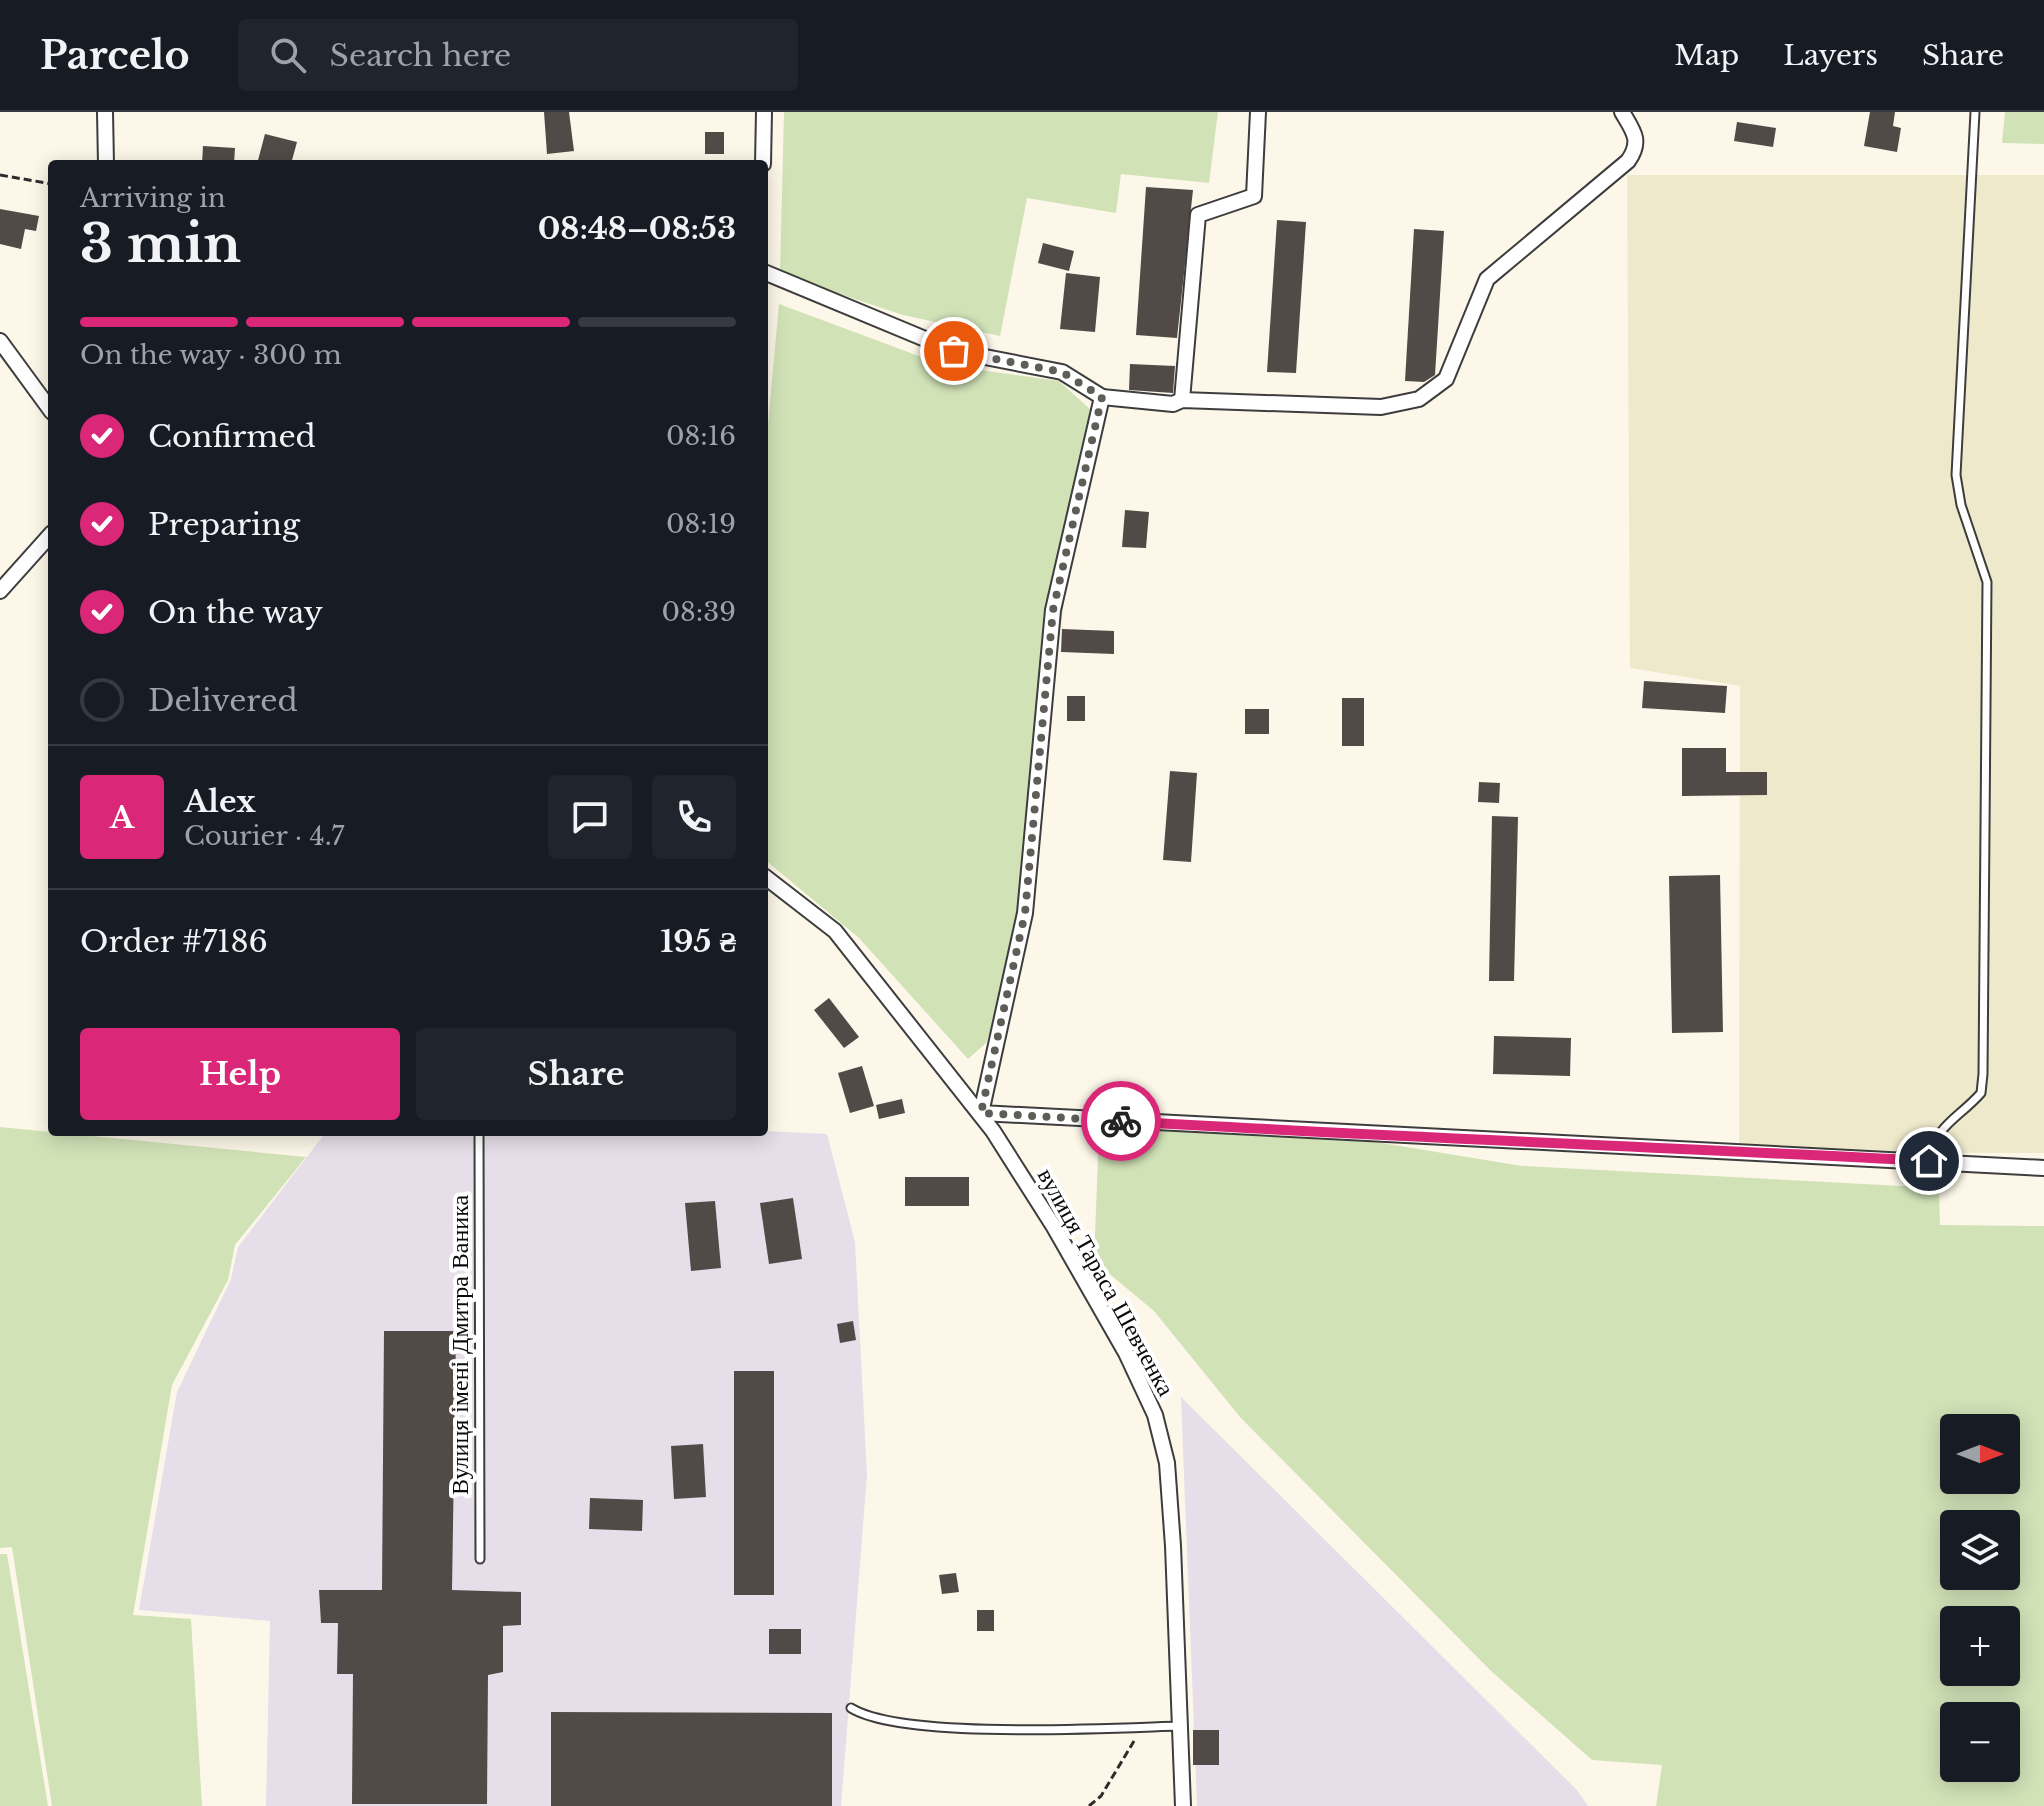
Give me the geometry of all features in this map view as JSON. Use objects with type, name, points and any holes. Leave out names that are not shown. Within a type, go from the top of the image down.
[{"type":"street","points":[[105,112],[106,160]]},
{"type":"street","points":[[763,160],[764,112]]},
{"type":"street","points":[[1182,400],[1198,215],[1254,196],[1258,112]]},
{"type":"street","points":[[768,274],[954,351],[1062,372],[1102,397],[1173,404],[1182,400],[1381,407],[1419,399],[1446,379],[1487,279],[1628,161],[1637,148],[1638,139],[1622,112]]},
{"type":"street","points":[[0,341],[48,407]]},
{"type":"street","points":[[1102,397],[1053,610],[1025,913],[981,1113],[1491,1142],[1586,1143],[2044,1168]]},
{"type":"street","points":[[0,591],[48,537]]},
{"type":"street","name":"вулиця Тараса Шевченка","points":[[768,879],[835,931],[984,1119],[1054,1227],[1126,1353],[1155,1415],[1167,1463],[1183,1806]]},
{"type":"lane","points":[[1929,1161],[1933,1139],[1981,1093],[1983,1074],[1987,582],[1961,505],[1956,475],[1975,112]]},
{"type":"lane","name":"Вулиця імені Дмитра Ваника","points":[[479,1136],[480,1559]]},
{"type":"lane","points":[[851,1708],[865,1716],[956,1727],[1180,1726]]},
{"type":"path","points":[[0,175],[48,183]]},
{"type":"path","points":[[1089,1806],[1101,1796],[1142,1727]]},
{"type":"shaded area","points":[[1627,175],[2044,175],[2044,1153],[1739,1152],[1740,686],[1630,668]]},
{"type":"shaded area","points":[[768,1131],[827,1134],[855,1242],[867,1475],[841,1806],[266,1806],[270,1621],[139,1610],[177,1392],[231,1279],[238,1247],[323,1136],[768,1136]]},
{"type":"shaded area","points":[[1181,1397],[1577,1790],[1588,1806],[1197,1806]]},
{"type":"green space","points":[[784,112],[1218,112],[1209,183],[1121,174],[1116,213],[1027,198],[1000,336],[903,315],[780,274]]},
{"type":"green space","points":[[2005,112],[2044,112],[2044,144],[2002,143]]},
{"type":"green space","points":[[779,304],[943,365],[1059,381],[1090,409],[1048,720],[1041,831],[1022,944],[986,1043],[968,1059],[859,938],[768,862],[768,424]]},
{"type":"green space","points":[[1100,1106],[1333,1135],[1522,1166],[1939,1188],[1940,1225],[2044,1226],[2044,1806],[1656,1806],[1662,1765],[1592,1760],[1491,1671],[1240,1417],[1154,1311],[1094,1261]]},
{"type":"green space","points":[[0,1127],[48,1132],[48,1136],[92,1136],[306,1157],[235,1245],[228,1280],[172,1385],[133,1615],[191,1619],[202,1806],[52,1806],[12,1547],[0,1548]]},
{"type":"green space","points":[[0,1554],[7,1554],[48,1806],[0,1806]]},
{"type":"building","points":[[544,112],[569,112],[574,151],[547,154]]},
{"type":"building","points":[[1870,112],[1895,112],[1893,126],[1901,128],[1897,152],[1864,146]]},
{"type":"building","points":[[1737,122],[1776,128],[1773,147],[1734,141]]},
{"type":"building","points":[[705,132],[724,132],[724,154],[705,154]]},
{"type":"building","points":[[265,134],[297,142],[292,160],[258,160]]},
{"type":"building","points":[[203,146],[235,148],[234,160],[202,160]]},
{"type":"building","points":[[1146,187],[1193,190],[1177,338],[1136,335]]},
{"type":"building","points":[[0,209],[39,216],[36,231],[25,229],[21,249],[0,244]]},
{"type":"building","points":[[1277,220],[1306,222],[1296,373],[1267,372]]},
{"type":"building","points":[[1414,229],[1444,231],[1435,375],[1424,382],[1405,381]]},
{"type":"building","points":[[1043,243],[1074,251],[1069,271],[1038,263]]},
{"type":"building","points":[[1066,273],[1100,277],[1095,332],[1060,329]]},
{"type":"building","points":[[1130,364],[1175,366],[1173,393],[1129,390]]},
{"type":"building","points":[[1125,510],[1149,512],[1146,548],[1122,547]]},
{"type":"building","points":[[1062,629],[1114,631],[1114,654],[1061,652]]},
{"type":"building","points":[[1644,681],[1727,686],[1725,713],[1642,708]]},
{"type":"building","points":[[1067,696],[1085,696],[1085,721],[1067,721]]},
{"type":"building","points":[[1342,698],[1364,698],[1364,746],[1342,746]]},
{"type":"building","points":[[1245,709],[1269,709],[1269,734],[1245,734]]},
{"type":"building","points":[[1682,748],[1726,748],[1726,772],[1767,772],[1767,795],[1682,796]]},
{"type":"building","points":[[1170,771],[1197,773],[1191,862],[1163,860]]},
{"type":"building","points":[[1479,782],[1500,783],[1499,803],[1478,802]]},
{"type":"building","points":[[1492,816],[1518,817],[1514,981],[1489,981]]},
{"type":"building","points":[[1720,875],[1723,1032],[1672,1033],[1669,876]]},
{"type":"building","points":[[829,998],[859,1037],[844,1048],[814,1010]]},
{"type":"building","points":[[1494,1036],[1571,1038],[1570,1076],[1493,1074]]},
{"type":"building","points":[[862,1066],[874,1106],[850,1113],[838,1073]]},
{"type":"building","points":[[902,1099],[905,1113],[879,1119],[876,1105]]},
{"type":"building","points":[[905,1177],[969,1177],[969,1206],[905,1206]]},
{"type":"building","points":[[793,1198],[802,1259],[769,1264],[760,1203]]},
{"type":"building","points":[[715,1201],[721,1268],[691,1271],[685,1203]]},
{"type":"building","points":[[853,1321],[856,1340],[840,1343],[837,1324]]},
{"type":"building","points":[[384,1331],[456,1331],[452,1590],[521,1592],[521,1625],[503,1626],[503,1672],[488,1675],[487,1804],[352,1804],[353,1674],[337,1674],[338,1623],[321,1623],[319,1590],[382,1590]]},
{"type":"building","points":[[734,1371],[774,1371],[774,1595],[734,1595]]},
{"type":"building","points":[[703,1444],[706,1497],[674,1499],[671,1446]]},
{"type":"building","points":[[590,1498],[643,1500],[642,1531],[589,1529]]},
{"type":"building","points":[[956,1573],[959,1592],[942,1594],[939,1575]]},
{"type":"building","points":[[977,1610],[994,1610],[994,1631],[977,1631]]},
{"type":"building","points":[[769,1629],[801,1629],[801,1654],[769,1654]]},
{"type":"building","points":[[551,1712],[832,1713],[832,1806],[551,1806]]},
{"type":"building","points":[[1193,1730],[1219,1730],[1219,1765],[1193,1765]]},
{"type":"way so far","points":[[954,351],[1062,372],[1102,397],[1053,610],[1025,913],[981,1113],[1121,1121]]},
{"type":"route","points":[[1121,1121],[1507,1143],[1586,1143],[1929,1161]]}]
